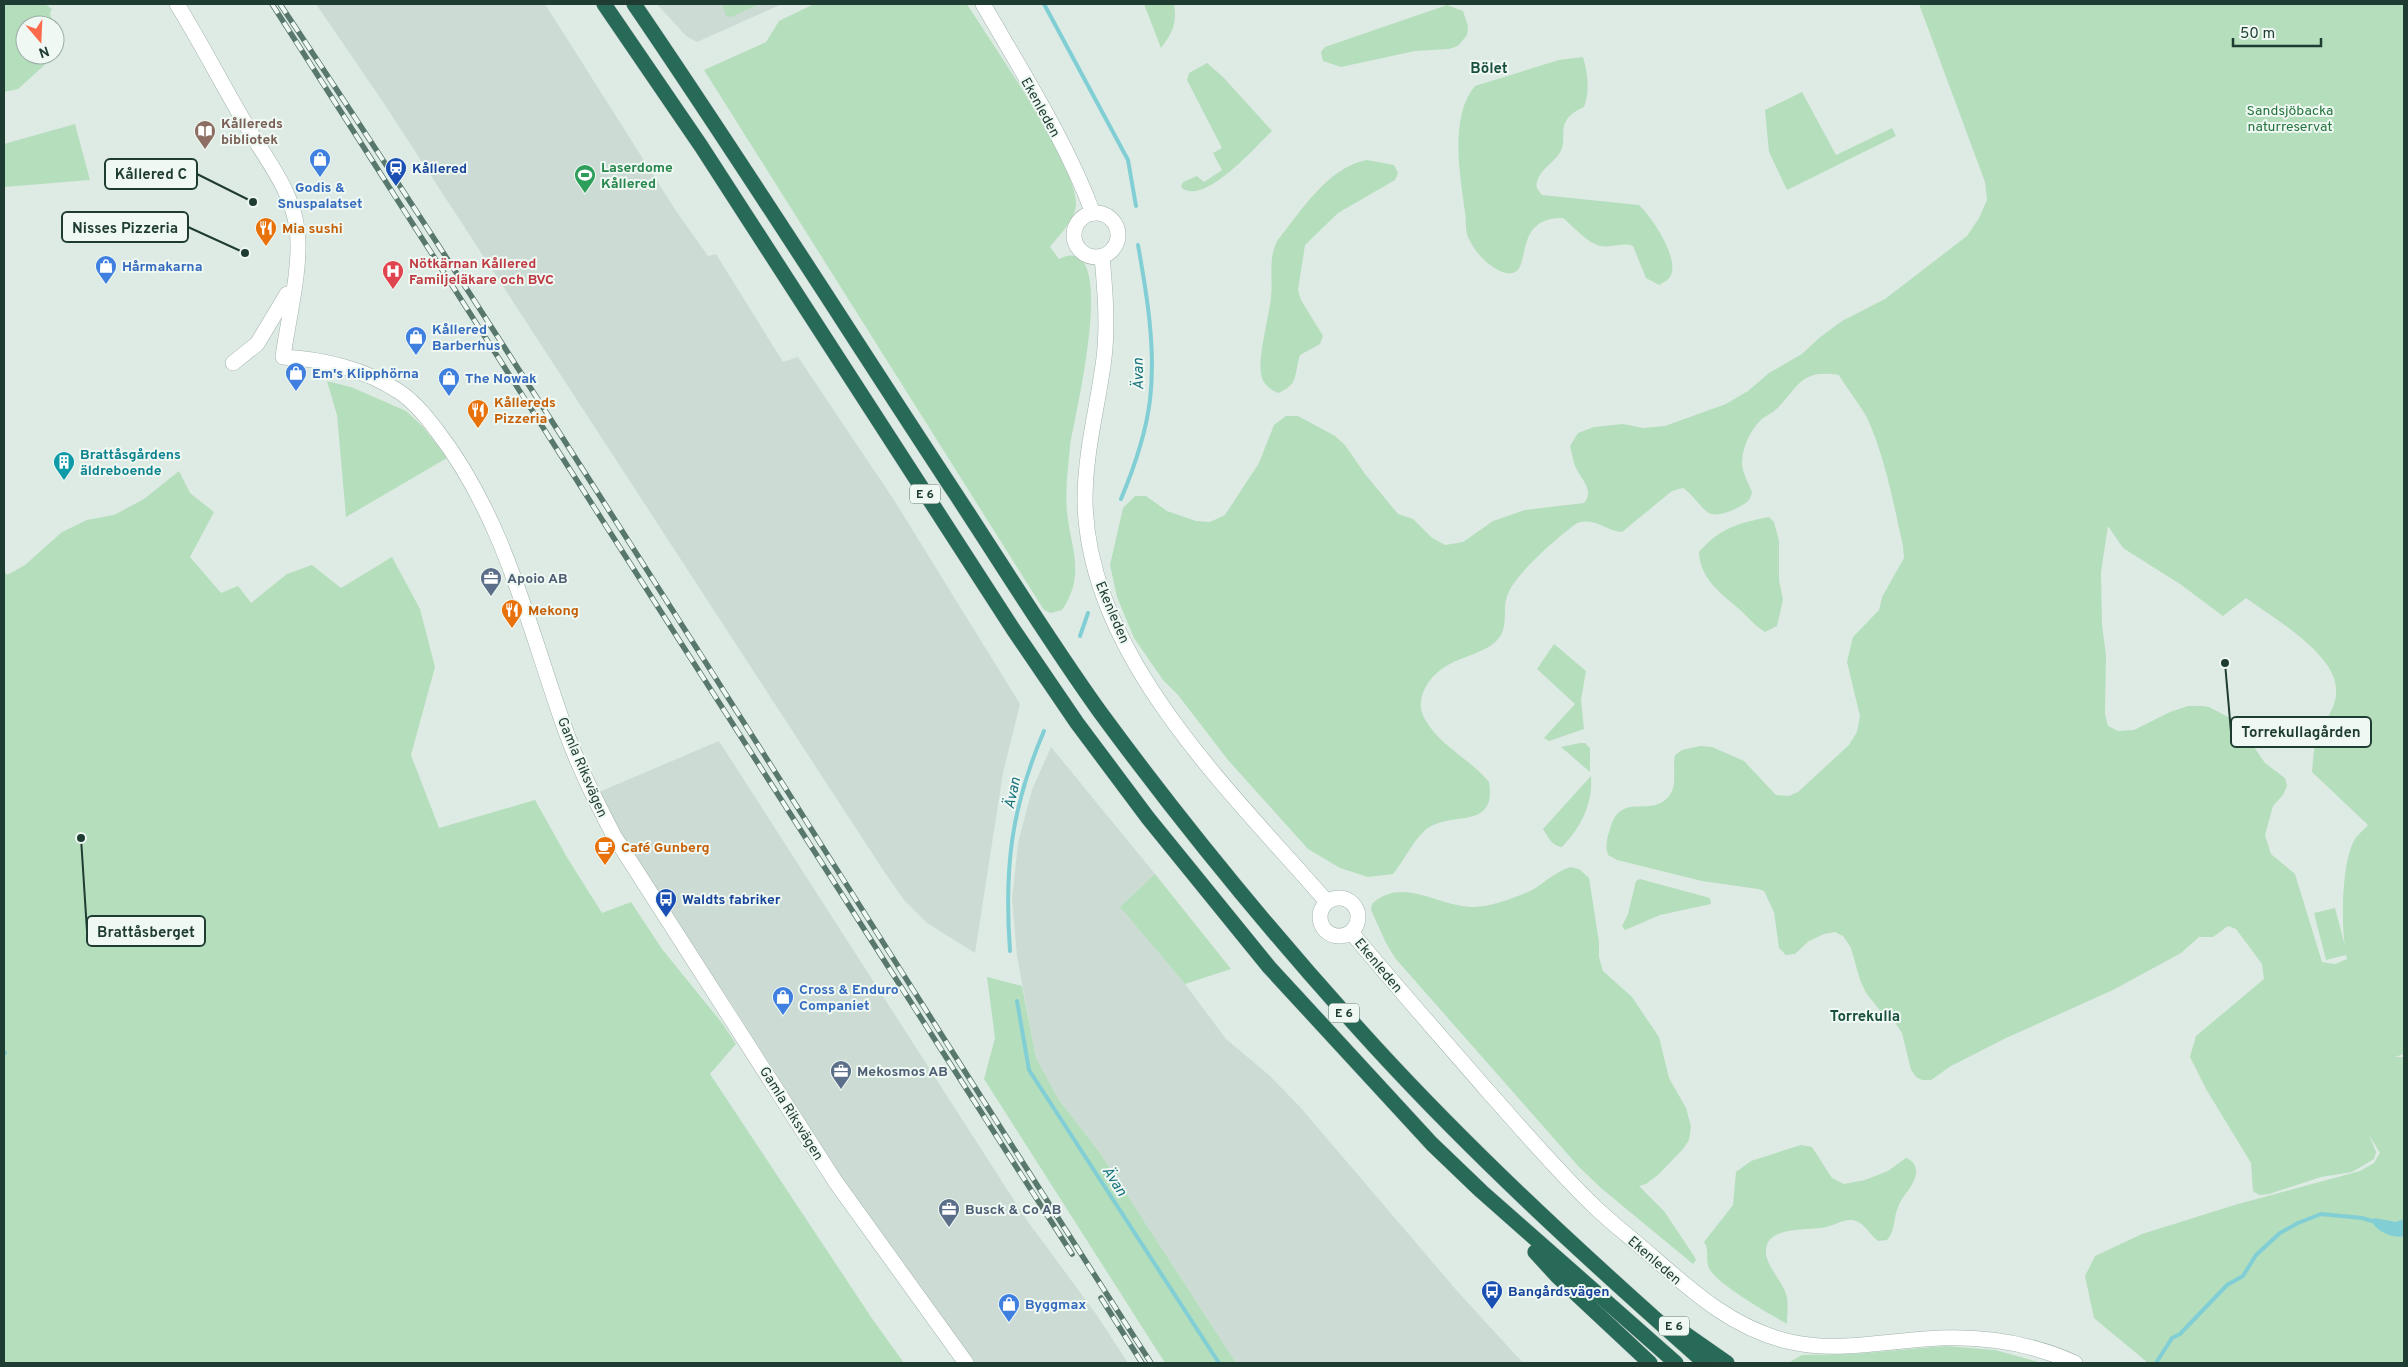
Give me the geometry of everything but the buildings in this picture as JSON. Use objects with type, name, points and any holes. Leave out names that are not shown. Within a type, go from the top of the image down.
[{"type":"highway","name":"E 6","points":[[604,4],[696,137],[991,596],[1077,723],[1154,826],[1269,967],[1364,1072],[1481,1191],[1557,1276],[1650,1363]]},
{"type":"highway","name":"E 6","points":[[634,4],[722,134],[1034,614],[1098,709],[1168,802],[1290,951],[1378,1050],[1508,1182],[1622,1289],[1705,1363]]},
{"type":"highway","name":"E 6","points":[[1481,1191],[1676,1363]]},
{"type":"highway","name":"E 6","points":[[1622,1289],[1726,1363]]},
{"type":"street","name":"Gamla Riksvägen","points":[[177,4],[290,201],[298,239],[298,254],[283,357],[330,363],[358,372],[398,390],[416,405],[460,462],[485,508],[518,593],[566,731],[591,790],[614,836],[835,1181],[966,1363]]},
{"type":"street","name":"Ekenleden","points":[[983,4],[1079,176],[1093,212]]},
{"type":"street","points":[[1093,212],[1109,216],[1118,230],[1118,240],[1114,248],[1102,256],[1095,257],[1082,252],[1075,241],[1074,235],[1077,223],[1086,214],[1093,212]]},
{"type":"street","name":"Ekenleden","points":[[1102,256],[1106,300],[1106,331],[1087,452],[1085,501],[1088,531],[1101,587],[1131,654],[1146,682],[1175,724],[1202,758],[1327,902]]},
{"type":"street","name":"Gamla Riksvägen","points":[[234,363],[257,344],[293,285]]},
{"type":"street","name":"Ekenleden","points":[[1338,898],[1350,902],[1354,906],[1358,917],[1351,932],[1340,936],[1329,933],[1324,929],[1320,918],[1323,907],[1327,902],[1338,898]]},
{"type":"street","name":"Ekenleden","points":[[1351,932],[1402,993],[1559,1171],[1597,1210],[1673,1277],[1723,1314],[1779,1339],[1811,1345],[1862,1346],[1926,1339],[1973,1338],[2019,1344],[2075,1363]]},
{"type":"shaded area","points":[[316,4],[545,4],[676,211],[708,256],[716,254],[783,362],[798,357],[894,500],[1020,704],[1003,773],[975,953],[927,923],[904,900],[883,870],[383,102]]},
{"type":"shaded area","points":[[657,4],[782,4],[697,42],[686,36]]},
{"type":"shaded area","points":[[719,741],[1026,1219],[1096,1314],[1128,1363],[974,1363],[848,1187],[733,1006],[631,854],[599,792]]},
{"type":"shaded area","points":[[1051,747],[1155,874],[1120,907],[1185,984],[1226,1039],[1269,1075],[1300,1107],[1458,1292],[1523,1363],[1236,1363],[1100,1153],[1059,1100],[1036,1058],[1017,956],[1012,899],[1018,843],[1032,790]]},
{"type":"green space","points":[[4,4],[45,4],[52,9],[50,15],[15,15],[15,65],[44,65],[18,89],[4,92]]},
{"type":"green space","points":[[722,4],[759,4],[731,17],[726,16]]},
{"type":"green space","points":[[814,4],[967,4],[1013,74],[1049,134],[1073,186],[1075,211],[1070,222],[1050,247],[1059,259],[1078,257],[1088,272],[1091,299],[1089,333],[1070,447],[1066,496],[1074,550],[1075,573],[1069,597],[1062,610],[1051,613],[1044,610],[704,70],[766,42],[779,21]]},
{"type":"green space","points":[[1144,4],[1174,4],[1175,17],[1173,27],[1161,48]]},
{"type":"green space","name":"Sandsjöbacka naturreservat","points":[[1919,4],[2404,4],[2404,1054],[2395,1057],[2404,1057],[2404,1363],[2148,1363],[2094,1318],[2085,1276],[2095,1256],[2142,1234],[2238,1204],[2360,1171],[2374,1163],[2380,1153],[2369,1135],[2376,1152],[2374,1159],[2352,1172],[2321,1177],[2269,1194],[2259,1195],[2253,1191],[2251,1163],[2206,1089],[2190,1057],[2196,1036],[2264,979],[2262,964],[2236,929],[2228,926],[2213,937],[2199,937],[2181,953],[2113,990],[2006,1038],[1951,1066],[1931,1080],[1922,1080],[1916,1077],[1911,1070],[1902,1033],[1894,1021],[1883,1014],[1866,993],[1860,980],[1851,948],[1843,936],[1835,932],[1824,934],[1809,941],[1795,954],[1786,955],[1779,948],[1774,912],[1764,891],[1702,881],[1617,860],[1608,855],[1607,839],[1615,817],[1628,807],[1653,805],[1669,796],[1674,782],[1675,755],[1682,750],[1700,746],[1712,747],[1744,761],[1776,795],[1789,796],[1798,792],[1849,745],[1857,732],[1860,716],[1847,662],[1853,637],[1879,610],[1882,597],[1904,558],[1888,482],[1874,434],[1865,415],[1839,375],[1814,375],[1806,378],[1773,412],[1756,425],[1747,440],[1742,457],[1743,470],[1752,492],[1749,500],[1743,505],[1721,514],[1715,514],[1706,511],[1683,488],[1672,491],[1622,532],[1590,522],[1577,523],[1549,546],[1519,576],[1512,585],[1506,599],[1504,625],[1501,635],[1494,643],[1484,649],[1451,663],[1440,670],[1423,693],[1421,703],[1425,719],[1436,735],[1489,782],[1490,797],[1486,807],[1480,813],[1471,817],[1449,820],[1428,828],[1419,837],[1393,874],[1368,877],[1340,868],[1308,849],[1228,760],[1178,695],[1163,680],[1134,638],[1117,597],[1110,565],[1123,508],[1135,496],[1146,496],[1167,511],[1196,521],[1210,522],[1225,515],[1259,463],[1274,425],[1286,416],[1298,416],[1335,436],[1345,445],[1365,474],[1398,514],[1413,519],[1431,537],[1445,545],[1463,542],[1493,521],[1525,510],[1584,503],[1587,499],[1588,490],[1576,467],[1570,446],[1578,433],[1594,427],[1623,424],[1643,428],[1665,426],[1726,404],[1748,391],[1769,373],[1802,354],[1819,338],[1842,321],[1885,299],[1967,236],[1979,218],[1987,200],[1985,182]],"holes":[[[2108,526],[2123,548],[2180,584],[2223,616],[2246,598],[2314,649],[2333,675],[2336,696],[2332,710],[2318,735],[2312,772],[2368,825],[2355,839],[2347,861],[2343,907],[2345,946],[2335,908],[2314,913],[2326,960],[2346,955],[2347,959],[2335,964],[2322,962],[2295,874],[2271,854],[2265,835],[2273,806],[2283,795],[2287,786],[2285,778],[2265,763],[2241,728],[2232,719],[2209,707],[2188,706],[2170,712],[2134,730],[2118,731],[2108,726],[2105,714],[2106,655],[2102,625],[2101,572]]]},
{"type":"green space","points":[[1447,5],[1463,11],[1468,26],[1467,35],[1458,46],[1449,49],[1415,51],[1341,67],[1323,61],[1321,52],[1325,47]]},
{"type":"green space","points":[[1583,57],[1588,82],[1584,107],[1574,112],[1566,121],[1560,153],[1539,177],[1537,188],[1542,195],[1639,205],[1657,227],[1671,258],[1671,275],[1668,280],[1659,285],[1646,278],[1633,246],[1596,245],[1563,218],[1546,220],[1535,227],[1525,247],[1520,267],[1515,272],[1506,273],[1495,269],[1476,251],[1468,238],[1458,147],[1462,114],[1467,99],[1475,86],[1559,60]]},
{"type":"green space","points":[[1207,63],[1223,77],[1272,131],[1229,172],[1202,189],[1191,191],[1181,187],[1183,182],[1197,176],[1204,182],[1222,170],[1213,153],[1222,148],[1187,80],[1189,73]]},
{"type":"green space","points":[[1802,92],[1836,155],[1892,128],[1896,136],[1787,190],[1769,152],[1765,110]]},
{"type":"green space","points":[[75,124],[90,180],[4,187],[4,144]]},
{"type":"green space","points":[[1367,160],[1394,165],[1398,173],[1395,180],[1338,213],[1305,245],[1298,290],[1301,300],[1323,336],[1320,344],[1300,355],[1293,382],[1285,390],[1278,393],[1269,388],[1265,383],[1260,366],[1271,297],[1274,248],[1277,241],[1316,192],[1340,171],[1353,164]]},
{"type":"green space","points":[[327,381],[351,387],[406,411],[423,427],[447,458],[346,517],[337,415]]},
{"type":"green space","points":[[179,471],[190,493],[214,512],[190,557],[221,593],[238,586],[251,603],[287,574],[312,565],[341,588],[392,557],[420,609],[435,667],[411,755],[439,828],[535,800],[568,859],[602,913],[631,902],[662,949],[722,1023],[736,1044],[710,1074],[873,1320],[904,1363],[4,1363],[4,571],[7,575],[25,565],[62,532],[87,520],[114,515],[144,499]]},
{"type":"green space","points":[[1769,517],[1774,522],[1779,541],[1779,580],[1783,600],[1777,626],[1765,632],[1712,584],[1703,569],[1699,552],[1714,537],[1730,528]]},
{"type":"green space","points":[[1554,644],[1586,671],[1581,700],[1584,729],[1549,741],[1544,738],[1575,704],[1537,669]]},
{"type":"green space","points":[[1585,743],[1590,748],[1590,772],[1561,747]]},
{"type":"green space","points":[[1591,776],[1588,805],[1580,823],[1562,847],[1556,845],[1543,829]]},
{"type":"green space","points":[[1570,867],[1579,869],[1589,878],[1599,942],[1599,957],[1603,971],[1632,997],[1659,1037],[1669,1078],[1686,1108],[1691,1127],[1689,1140],[1659,1174],[1646,1184],[1639,1186],[1664,1211],[1694,1256],[1696,1260],[1693,1264],[1601,1188],[1579,1167],[1395,958],[1371,910],[1372,904],[1383,896],[1408,892],[1458,905],[1471,907],[1486,906],[1528,892]]},
{"type":"green space","points":[[1155,874],[1231,969],[1185,984],[1120,907]]},
{"type":"green space","points":[[1640,879],[1710,898],[1711,904],[1660,915],[1625,930],[1622,926],[1628,914],[1636,881]]},
{"type":"green space","points":[[987,977],[1022,986],[1036,1058],[1059,1100],[1100,1153],[1236,1363],[1165,1363],[984,1079],[995,1038]]},
{"type":"green space","points":[[1801,1145],[1812,1147],[1832,1178],[1844,1184],[1865,1180],[1888,1171],[1906,1158],[1914,1164],[1916,1173],[1913,1182],[1896,1211],[1892,1232],[1887,1240],[1878,1241],[1862,1225],[1856,1221],[1848,1220],[1826,1227],[1791,1230],[1775,1236],[1769,1241],[1766,1255],[1787,1297],[1787,1324],[1732,1290],[1714,1275],[1708,1265],[1707,1249],[1704,1242],[1733,1205],[1736,1172],[1751,1161]]},
{"type":"green space","points":[[1945,1346],[1995,1350],[2042,1363],[1788,1363],[1802,1355],[1854,1354]]},
{"type":"water","points":[[2374,1218],[2396,1222],[2404,1219],[2404,1236],[2395,1236],[2381,1231],[2374,1225],[2372,1221]]},
{"type":"waterway","name":"Ävan","points":[[1044,4],[1128,160],[1136,206]]},
{"type":"waterway","name":"Ävan","points":[[1121,499],[1135,463],[1142,438],[1152,381],[1150,322],[1138,245]]},
{"type":"waterway","name":"Ävan","points":[[1080,636],[1088,613]]},
{"type":"waterway","name":"Ävan","points":[[1010,951],[1008,892],[1012,839],[1024,786],[1044,731]]},
{"type":"waterway","name":"Ävan","points":[[1017,1001],[1029,1070],[1219,1363]]},
{"type":"waterway","points":[[2156,1363],[2172,1338],[2180,1334],[2227,1285],[2243,1276],[2256,1255],[2280,1233],[2298,1223],[2321,1214],[2362,1218],[2372,1221]]},
{"type":"railway","points":[[272,4],[1072,1254]]},
{"type":"railway","points":[[280,4],[391,172],[610,512],[1151,1363]]},
{"type":"railway","points":[[1101,1298],[1142,1363]]},
{"type":"place","name":"Kållereds bibliotek","points":[[205,150]]},
{"type":"place","name":"Godis & Snuspalatset","points":[[320,178]]},
{"type":"place","name":"Kållered","points":[[396,187]]},
{"type":"place","name":"Laserdome Kållered","points":[[585,194]]},
{"type":"place","name":"Kållered C","points":[[253,202]]},
{"type":"place","name":"Mia sushi","points":[[266,247]]},
{"type":"place","name":"Nisses Pizzeria","points":[[245,253]]},
{"type":"place","name":"Hårmakarna","points":[[106,285]]},
{"type":"place","name":"Nötkärnan Kållered Familjeläkare och BVC","points":[[393,290]]},
{"type":"place","name":"Kållered Barberhus","points":[[416,356]]},
{"type":"place","name":"Em's Klipphörna","points":[[296,392]]},
{"type":"place","name":"The Nowak","points":[[449,397]]},
{"type":"place","name":"Kållereds Pizzeria","points":[[478,429]]},
{"type":"place","name":"Brattåsgårdens äldreboende","points":[[64,481]]},
{"type":"place","name":"Apoio AB","points":[[491,597]]},
{"type":"place","name":"Mekong","points":[[512,629]]},
{"type":"place","name":"Torrekullagården","points":[[2225,663]]},
{"type":"place","name":"Brattåsberget","points":[[81,838]]},
{"type":"place","name":"Café Gunberg","points":[[605,866]]},
{"type":"place","name":"Waldts fabriker","points":[[666,918]]},
{"type":"place","name":"Cross & Enduro Companiet","points":[[783,1016]]},
{"type":"place","name":"Mekosmos AB","points":[[841,1090]]},
{"type":"place","name":"Busck & Co AB","points":[[949,1228]]},
{"type":"place","name":"Bangårdsvägen","points":[[1492,1310]]},
{"type":"place","name":"Byggmax","points":[[1009,1323]]},
{"type":"district","name":"Bölet","points":[[1489,68]]},
{"type":"district","name":"Torrekulla","points":[[1865,1016]]}]
